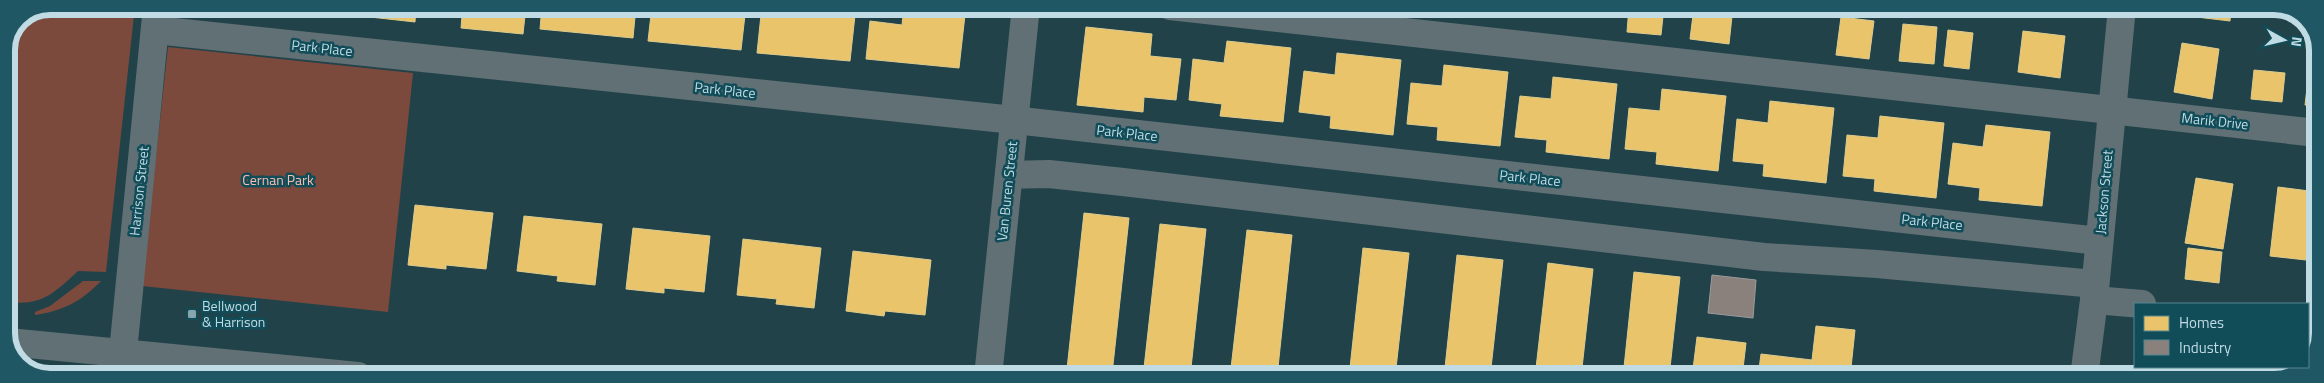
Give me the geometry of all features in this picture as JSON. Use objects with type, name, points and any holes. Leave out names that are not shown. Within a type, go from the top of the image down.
[{"type":"street","name":"Van Buren Street","points":[[989,368],[1025,15]]},
{"type":"street","name":"Marik Drive","points":[[1252,15],[2309,132]]},
{"type":"street","name":"Jackson Street","points":[[2085,368],[2095,292],[2121,15]]},
{"type":"street","name":"Park Place","points":[[156,18],[1014,120],[2100,241]]},
{"type":"street","name":"Harrison Street","points":[[125,364],[156,18]]},
{"type":"street","points":[[1009,175],[1049,174],[1123,182],[1764,258],[1896,265],[2095,292],[2138,303]]},
{"type":"street","points":[[17,344],[125,364],[203,368]]},
{"type":"green space","points":[[134,15],[106,272],[78,271],[46,297],[15,303],[15,50],[18,37],[25,25],[43,16]]},
{"type":"green space","name":"Cernan Park","points":[[168,47],[413,73],[388,312],[142,286]]},
{"type":"green space","points":[[83,281],[101,281],[86,295],[71,304],[54,311],[35,315],[35,312],[50,306]]},
{"type":"building: Homes","points":[[352,15],[415,15],[415,22]]},
{"type":"building: Homes","points":[[454,15],[525,15],[523,34],[461,28],[462,16]]},
{"type":"building: Homes","points":[[541,15],[635,15],[633,38],[540,29]]},
{"type":"building: Homes","points":[[651,15],[745,15],[741,50],[648,41]]},
{"type":"building: Homes","points":[[761,15],[793,18],[793,15],[855,15],[850,61],[757,53]]},
{"type":"building: Homes","points":[[903,15],[965,15],[959,68],[866,59],[870,21],[902,25]]},
{"type":"building: Homes","points":[[1628,15],[1663,15],[1661,35],[1627,32]]},
{"type":"building: Homes","points":[[1693,15],[1732,15],[1729,44],[1690,39]]},
{"type":"building: Homes","points":[[2188,15],[2230,15],[2230,21]]},
{"type":"building: Homes","points":[[1841,17],[1874,21],[1869,59],[1836,55]]},
{"type":"building: Homes","points":[[1903,24],[1937,27],[1934,64],[1899,61]]},
{"type":"building: Homes","points":[[1086,27],[1152,34],[1150,56],[1181,59],[1176,100],[1144,97],[1143,112],[1077,105]]},
{"type":"building: Homes","points":[[1948,30],[1973,33],[1969,69],[1944,66]]},
{"type":"building: Homes","points":[[2023,31],[2065,36],[2060,78],[2018,72]]},
{"type":"building: Homes","points":[[1227,41],[1291,48],[1283,122],[1220,116],[1222,104],[1189,100],[1193,59],[1224,63]]},
{"type":"building: Homes","points":[[2182,43],[2219,49],[2212,99],[2174,92]]},
{"type":"building: Homes","points":[[1337,53],[1401,60],[1393,135],[1330,128],[1331,116],[1299,112],[1304,71],[1335,75]]},
{"type":"building: Homes","points":[[1444,65],[1508,72],[1500,146],[1437,140],[1438,127],[1407,124],[1411,83],[1442,86]]},
{"type":"building: Homes","points":[[2254,70],[2285,73],[2282,102],[2251,99]]},
{"type":"building: Homes","points":[[2309,71],[2309,106],[2305,105]]},
{"type":"building: Homes","points":[[1553,77],[1617,84],[1609,159],[1546,152],[1547,140],[1515,137],[1520,96],[1551,99]]},
{"type":"building: Homes","points":[[1662,89],[1726,96],[1718,171],[1656,164],[1657,152],[1625,149],[1629,108],[1660,111]]},
{"type":"building: Homes","points":[[1770,101],[1834,108],[1826,183],[1763,176],[1764,164],[1733,161],[1737,119],[1768,123]]},
{"type":"building: Homes","points":[[1880,116],[1944,123],[1936,198],[1874,191],[1875,179],[1843,176],[1847,135],[1878,138]]},
{"type":"building: Homes","points":[[1986,125],[2050,132],[2042,206],[1979,200],[1980,188],[1948,184],[1953,143],[1983,147]]},
{"type":"building: Homes","points":[[2196,178],[2233,184],[2223,249],[2185,243]]},
{"type":"building: Homes","points":[[2278,187],[2309,191],[2309,260],[2270,256]]},
{"type":"building: Homes","points":[[415,205],[493,213],[486,269],[446,265],[446,269],[408,265]]},
{"type":"building: Homes","points":[[1084,213],[1129,218],[1113,368],[1067,368]]},
{"type":"building: Homes","points":[[524,216],[602,224],[595,285],[557,281],[558,276],[517,271]]},
{"type":"building: Homes","points":[[1160,224],[1206,229],[1191,368],[1144,368]]},
{"type":"building: Homes","points":[[633,228],[710,236],[704,292],[664,288],[664,293],[626,289]]},
{"type":"building: Homes","points":[[1247,230],[1292,235],[1278,368],[1231,368]]},
{"type":"building: Homes","points":[[743,239],[821,248],[814,308],[776,304],[777,299],[737,295]]},
{"type":"building: Homes","points":[[1363,248],[1409,253],[1396,368],[1350,368]]},
{"type":"building: Homes","points":[[2188,248],[2222,252],[2219,283],[2185,279]]},
{"type":"building: Homes","points":[[853,251],[931,260],[925,315],[885,311],[884,316],[846,311]]},
{"type":"building: Homes","points":[[1457,255],[1503,260],[1491,368],[1445,368]]},
{"type":"building: Homes","points":[[1548,263],[1593,269],[1582,368],[1536,368]]},
{"type":"building: Homes","points":[[1634,272],[1680,277],[1670,368],[1624,368]]},
{"type":"building: Homes","points":[[1816,326],[1855,330],[1851,368],[1811,368]]},
{"type":"building: Homes","points":[[1697,337],[1746,343],[1743,368],[1693,368]]},
{"type":"building: Homes","points":[[1761,354],[1812,360],[1811,368],[1759,368]]},
{"type":"building: Industry","points":[[1712,275],[1756,280],[1753,318],[1708,313]]},
{"type":"place","name":"Bellwood & Harrison","points":[[192,314]]}]
